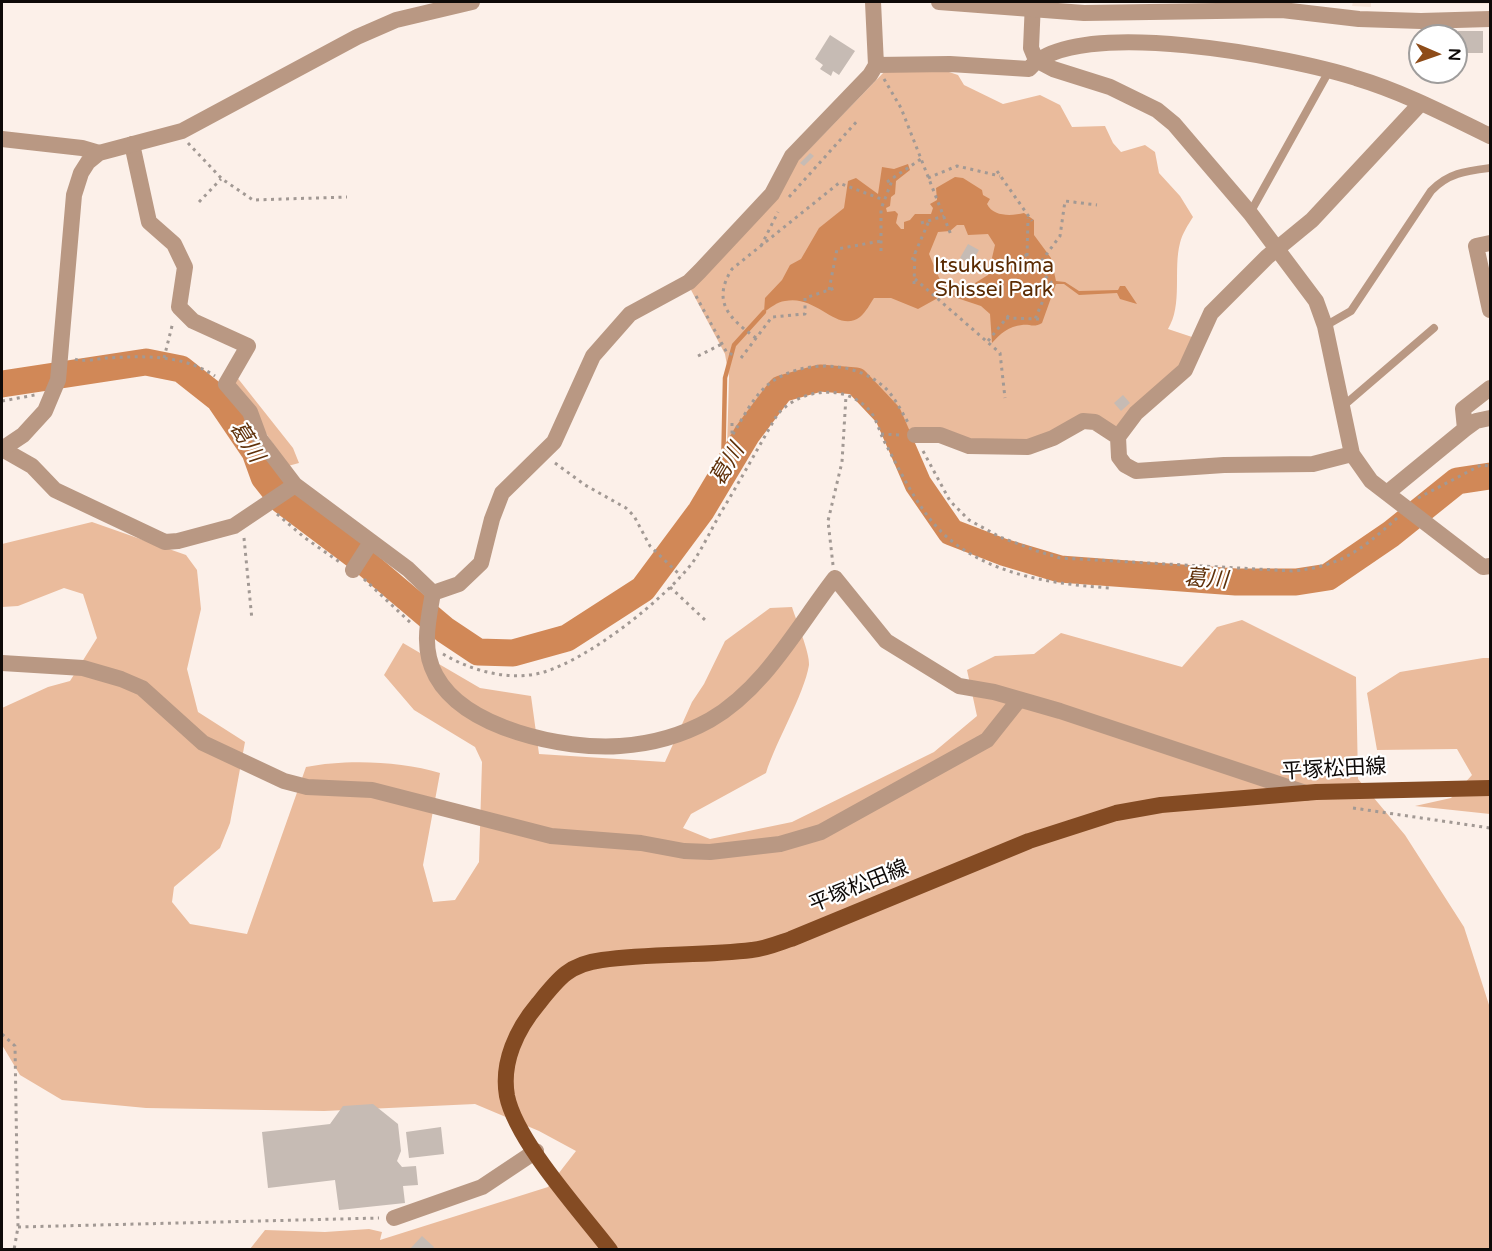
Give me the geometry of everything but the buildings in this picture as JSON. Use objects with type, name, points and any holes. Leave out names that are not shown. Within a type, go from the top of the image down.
[{"type":"main road","name":"平塚松田線","points":[[610,1250],[536,1151],[517,1122],[507,1095],[507,1063],[520,1025],[556,982],[573,967],[602,960],[755,950],[791,939],[1029,841],[1116,813],[1161,805],[1306,793],[1491,788]]},
{"type":"street","points":[[293,487],[239,522],[178,542],[165,542],[55,490],[32,466],[2,449],[23,435],[45,411],[44,394],[67,363],[74,195],[81,173],[88,162],[99,153],[161,139],[182,131],[357,37],[396,20],[472,2]]},
{"type":"street","points":[[433,598],[459,584],[475,572],[481,563],[492,519],[502,493],[542,454],[562,429],[593,356],[630,314],[689,282],[761,207],[772,194],[792,156],[856,91],[876,65],[873,2]]},
{"type":"street","points":[[939,2],[1033,6],[1084,13],[1282,10],[1370,19],[1491,19]]},
{"type":"street","points":[[1033,6],[1031,48],[1036,60],[1053,69],[1110,87],[1157,110],[1174,124],[1250,213],[1276,251],[1316,301],[1325,326],[1352,454],[1371,481],[1483,567],[1491,566]]},
{"type":"street","points":[[876,65],[950,64],[1029,69],[1036,60],[1084,44],[1142,43],[1223,49],[1357,78],[1421,103],[1491,136]]},
{"type":"street","points":[[1352,454],[1313,464],[1224,465],[1136,471],[1125,465],[1119,456],[1118,437],[1136,413],[1185,370],[1211,313],[1267,257],[1312,220],[1421,103]]},
{"type":"street","points":[[2,139],[82,148],[99,153]]},
{"type":"street","points":[[132,144],[149,222],[174,244],[185,267],[179,306],[193,321],[248,346],[226,384],[250,412],[260,439],[293,487],[408,569],[433,598],[427,637],[435,675],[446,691],[479,716],[538,739],[577,745],[619,747],[679,735],[709,721],[740,699],[782,651],[835,578],[886,641],[959,686],[994,692],[1018,701],[1060,711],[1306,793]]},
{"type":"street","points":[[1491,243],[1476,246],[1491,310]]},
{"type":"street","points":[[1465,429],[1458,402],[1491,388]]},
{"type":"street","points":[[1387,493],[1476,421],[1491,418]]},
{"type":"street","points":[[915,435],[940,435],[969,446],[1028,447],[1053,438],[1083,421],[1095,422],[1118,437]]},
{"type":"street","points":[[353,570],[371,542]]},
{"type":"street","points":[[2,663],[82,668],[121,679],[142,688],[202,743],[296,784],[383,793],[551,836],[641,843],[684,851],[721,851],[780,844],[821,832],[987,740],[1018,701]]},
{"type":"street","points":[[394,1218],[482,1187],[536,1151]]},
{"type":"lane","points":[[1250,213],[1329,71]]},
{"type":"lane","points":[[1325,326],[1351,311],[1431,191],[1443,178],[1466,171],[1491,168]]},
{"type":"lane","points":[[1342,407],[1434,328]]},
{"type":"path","points":[[885,81],[901,108],[951,235]]},
{"type":"path","points":[[784,202],[858,120]]},
{"type":"path","points":[[182,131],[190,147],[222,179],[253,200],[347,197]]},
{"type":"path","points":[[887,182],[921,159]]},
{"type":"path","points":[[928,178],[957,166],[1000,176]]},
{"type":"path","points":[[997,171],[1032,220]]},
{"type":"path","points":[[881,251],[881,209],[893,178]]},
{"type":"path","points":[[199,202],[222,179]]},
{"type":"path","points":[[756,338],[740,326],[726,310],[724,299],[727,277],[732,268],[839,183],[884,200]]},
{"type":"path","points":[[1037,267],[1060,236],[1065,201],[1096,206]]},
{"type":"path","points":[[760,248],[780,208]]},
{"type":"path","points":[[921,223],[944,216]]},
{"type":"path","points":[[1028,216],[1026,255],[1051,282],[1035,319]]},
{"type":"path","points":[[912,260],[929,220]]},
{"type":"path","points":[[829,291],[837,249],[881,241]]},
{"type":"path","points":[[914,284],[915,252]]},
{"type":"path","points":[[915,279],[1000,353],[1005,398]]},
{"type":"path","points":[[689,282],[727,353],[735,355]]},
{"type":"path","points":[[741,358],[772,317],[804,314],[805,298],[835,288]]},
{"type":"path","points":[[164,358],[179,306]]},
{"type":"path","points":[[987,342],[1007,316],[1040,319]]},
{"type":"path","points":[[698,357],[722,344]]},
{"type":"path","points":[[67,363],[144,356],[164,358],[207,371],[226,384]]},
{"type":"path","points":[[732,423],[732,436],[758,395],[771,383],[799,370],[821,366],[859,373],[883,386],[915,435],[940,486],[950,501],[969,520],[1000,537],[1060,558],[1293,572],[1316,569],[1338,562],[1364,548],[1406,510],[1406,506],[1455,477],[1481,465],[1491,466]]},
{"type":"path","points":[[266,503],[285,523],[353,570],[400,610],[421,633],[466,666],[488,673],[542,673],[570,661],[629,622],[670,587],[694,560],[777,415],[786,406],[819,392],[846,396],[860,402],[871,412],[885,443],[934,525],[958,546],[994,564],[1044,582],[1110,588]]},
{"type":"path","points":[[2,401],[44,394]]},
{"type":"path","points":[[835,578],[828,521],[842,462],[846,396]]},
{"type":"path","points":[[881,434],[915,435]]},
{"type":"path","points":[[542,454],[585,485],[626,508],[634,516],[661,558],[680,575]]},
{"type":"path","points":[[239,522],[244,538],[252,620]]},
{"type":"path","points":[[670,587],[705,620]]},
{"type":"path","points":[[1347,807],[1491,828]]},
{"type":"path","points":[[2,1034],[15,1046],[18,1227],[14,1250]]},
{"type":"path","points":[[18,1227],[394,1218]]},
{"type":"shaded area","points":[[1353,2],[1371,2],[1371,7],[1352,6]]},
{"type":"shaded area","points":[[1371,2],[1490,2],[1490,4]]},
{"type":"shaded area","points":[[908,164],[910,170],[896,181],[895,194],[891,197],[890,206],[886,208],[887,212],[895,211],[898,214],[896,223],[901,229],[904,229],[904,222],[910,220],[915,214],[931,214],[933,208],[930,204],[937,200],[936,188],[955,177],[963,178],[982,190],[983,195],[990,199],[987,204],[994,211],[1009,215],[1024,213],[1034,220],[1034,235],[1051,258],[1056,281],[1065,282],[1079,291],[1118,290],[1120,286],[1125,286],[1137,304],[1120,299],[1117,293],[1079,295],[1064,284],[1056,284],[1042,323],[1013,327],[992,343],[990,314],[981,306],[945,294],[918,309],[891,298],[874,298],[860,317],[851,321],[835,318],[817,307],[796,300],[779,303],[764,312],[765,298],[782,280],[790,265],[801,259],[819,228],[844,208],[848,181],[856,178],[878,194],[882,167],[894,169]],"holes":[[[957,225],[964,225],[968,235],[988,234],[995,245],[988,275],[967,288],[940,280],[929,254],[938,232],[950,231]]]},
{"type":"green space","name":"Itsukushima Shissei Park","points":[[885,71],[949,72],[958,75],[964,85],[1003,104],[1040,95],[1060,105],[1072,127],[1105,126],[1113,143],[1121,152],[1145,145],[1155,152],[1159,173],[1180,196],[1193,217],[1180,243],[1177,264],[1177,298],[1173,319],[1168,329],[1195,338],[1182,370],[1116,428],[1096,419],[1031,442],[972,442],[909,431],[889,399],[876,387],[843,372],[825,370],[789,376],[773,385],[755,403],[727,448],[729,377],[725,354],[690,288],[787,172]]},
{"type":"green space","points":[[236,376],[293,448],[299,463],[288,466],[234,386]]},
{"type":"green space","points":[[92,522],[186,555],[197,570],[201,609],[187,669],[198,712],[245,742],[230,823],[220,848],[174,887],[172,902],[190,924],[247,934],[306,767],[322,764],[373,762],[440,773],[423,865],[433,902],[455,900],[479,862],[482,762],[475,747],[414,710],[384,675],[403,643],[480,688],[531,696],[539,754],[665,762],[692,702],[704,684],[725,641],[770,608],[792,607],[809,660],[802,690],[766,773],[691,814],[683,828],[710,839],[792,822],[934,752],[977,716],[967,670],[995,656],[1034,654],[1061,633],[1182,667],[1217,627],[1242,620],[1356,677],[1358,779],[1405,835],[1464,927],[1490,1008],[1490,1249],[250,1249],[265,1230],[325,1232],[369,1229],[382,1232],[380,1240],[548,1187],[576,1151],[539,1131],[475,1104],[324,1111],[146,1108],[62,1100],[20,1075],[2,1045],[2,708],[48,687],[70,681],[97,638],[83,594],[64,588],[18,606],[2,607],[2,544]]},
{"type":"green space","points":[[1490,658],[1490,814],[1415,806],[1451,798],[1472,775],[1457,749],[1377,750],[1367,693],[1400,672]]},
{"type":"waterway","points":[[723,473],[725,378],[734,345],[764,312]]},
{"type":"waterway","name":"葛川","points":[[2,384],[146,362],[181,369],[219,399],[255,452],[264,477],[283,501],[368,565],[445,630],[478,652],[513,653],[567,638],[643,589],[701,511],[747,434],[781,389],[820,378],[856,381],[888,415],[918,484],[951,532],[1003,552],[1060,569],[1236,582],[1296,582],[1328,577],[1391,534],[1457,481],[1490,476]]}]
